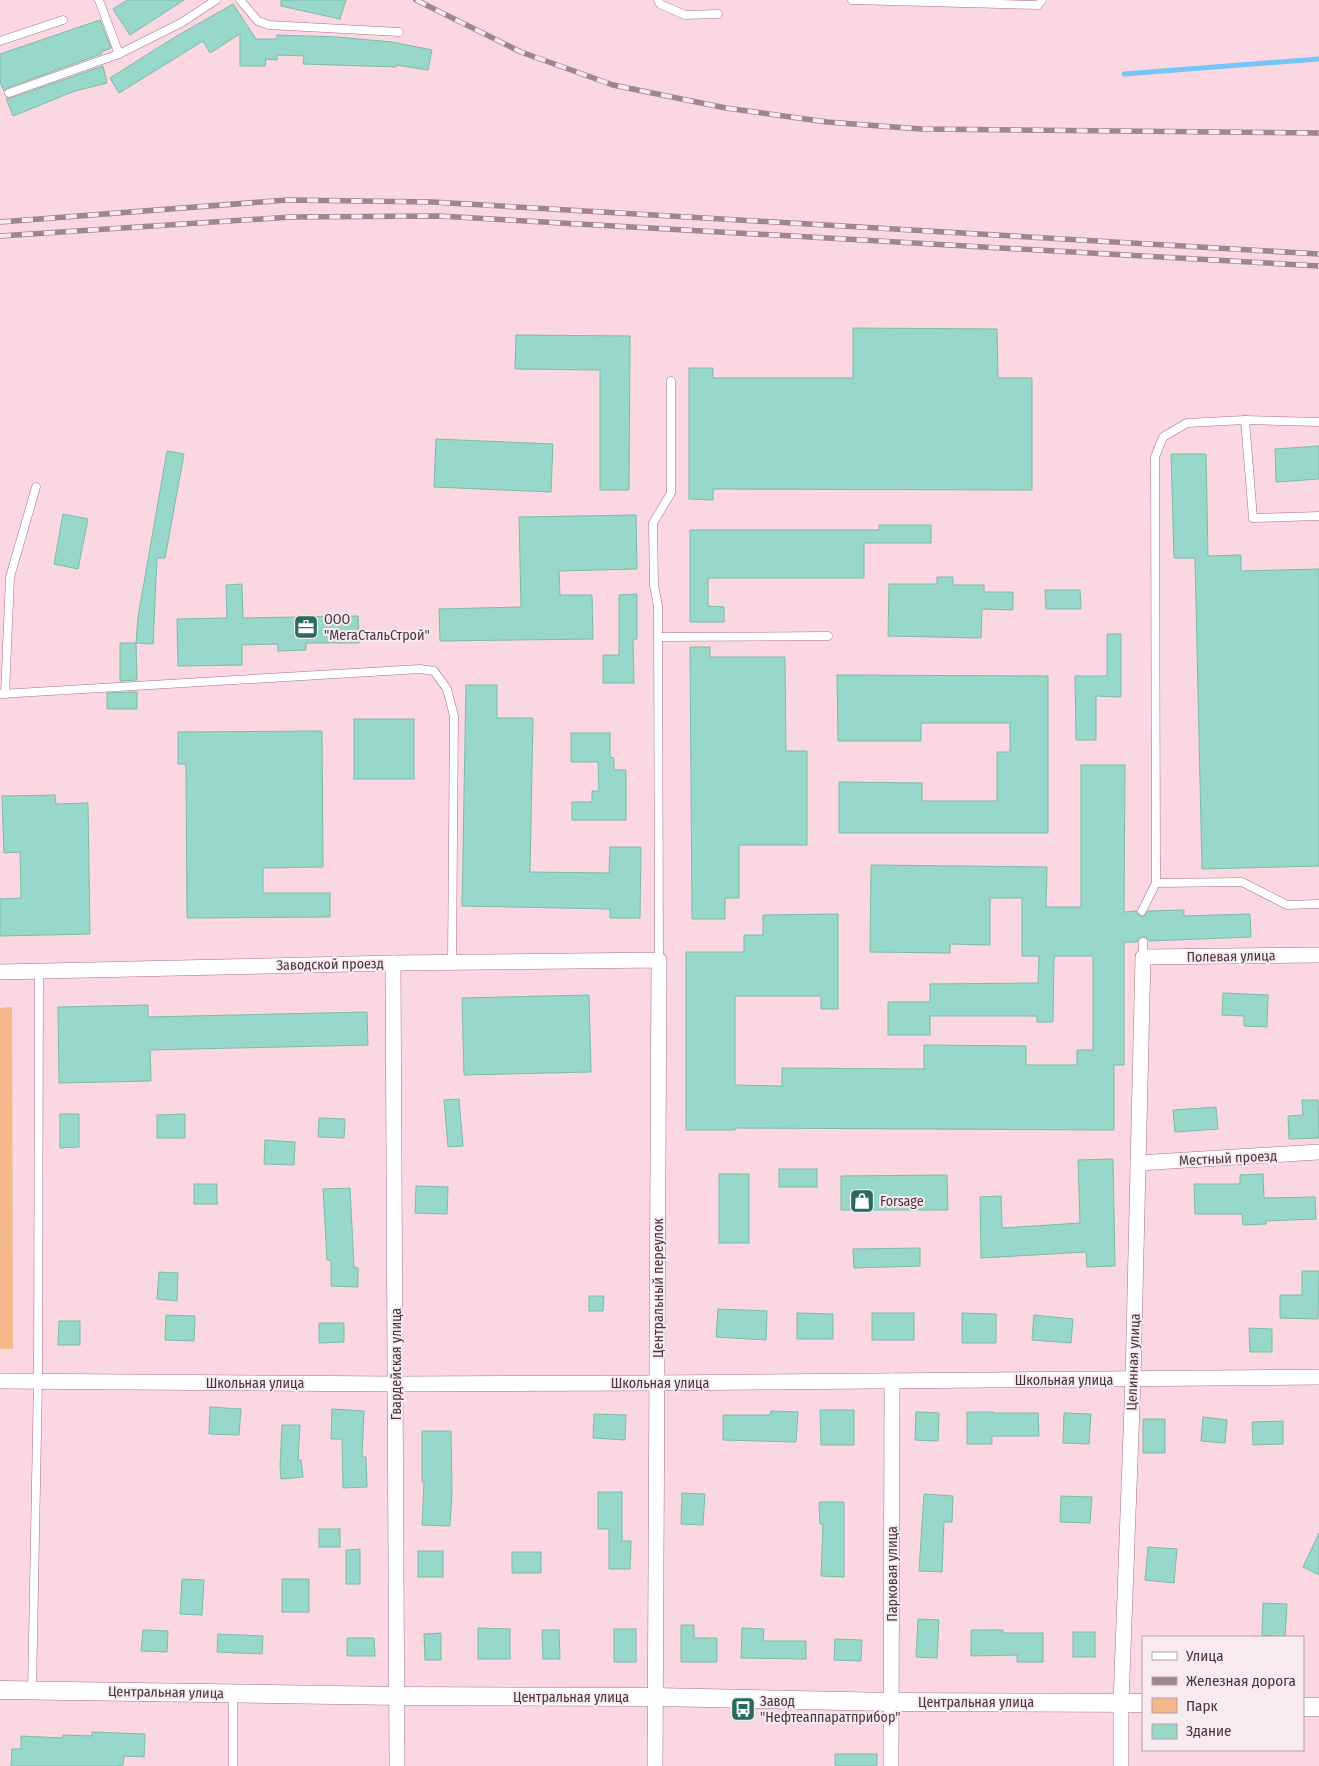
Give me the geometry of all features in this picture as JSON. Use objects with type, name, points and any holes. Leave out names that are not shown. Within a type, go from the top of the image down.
[{"type":"street","name":"Полевая улица","points":[[1143,958],[1319,956]]},
{"type":"street","name":"Целинная улица","points":[[1121,1766],[1121,1702],[1133,1379],[1143,958]]},
{"type":"street","name":"Заводской проезд","points":[[0,972],[393,963],[659,960]]},
{"type":"street","name":"Центральный переулок","points":[[656,1766],[659,960]]},
{"type":"street","name":"Гвардейская улица","points":[[393,963],[397,1766]]},
{"type":"street","name":"Местный проезд","points":[[1138,1163],[1319,1152]]},
{"type":"street","name":"Школьная улица","points":[[0,1381],[396,1384],[1319,1377]]},
{"type":"street","name":"Парковая улица","points":[[892,1381],[892,1766]]},
{"type":"street","name":"Центральная улица","points":[[0,1690],[398,1696],[655,1697],[892,1702],[1142,1703]]},
{"type":"street","points":[[1304,1707],[1319,1707]]},
{"type":"lane","points":[[9,93],[119,54],[181,24],[216,0]]},
{"type":"lane","points":[[240,0],[258,21],[269,25],[399,32]]},
{"type":"lane","points":[[658,0],[660,4],[685,15],[718,14]]},
{"type":"lane","points":[[852,0],[1038,5],[1042,0]]},
{"type":"lane","points":[[102,1],[119,54]]},
{"type":"lane","points":[[0,41],[63,20]]},
{"type":"lane","points":[[659,960],[658,606],[654,585],[653,523],[671,493],[671,381]]},
{"type":"lane","points":[[1246,420],[1253,518],[1319,516]]},
{"type":"lane","points":[[1142,911],[1156,883],[1155,457],[1163,437],[1187,422],[1246,420],[1319,422]]},
{"type":"lane","points":[[36,487],[10,577],[2,694],[420,669],[434,671],[447,689],[454,716],[452,962]]},
{"type":"lane","points":[[658,637],[828,636]]},
{"type":"lane","points":[[1156,883],[1242,882],[1287,905],[1319,904]]},
{"type":"lane","points":[[1142,942],[1143,958]]},
{"type":"lane","points":[[32,1690],[38,1381],[39,971]]},
{"type":"lane","points":[[233,1693],[233,1766]]},
{"type":"green space","points":[[12,1007],[13,1349],[0,1349],[0,1008]]},
{"type":"building","points":[[127,0],[184,0],[130,35],[113,9]]},
{"type":"building","points":[[281,0],[346,0],[340,19],[281,6]]},
{"type":"building","points":[[233,4],[256,39],[277,39],[277,35],[337,37],[392,42],[432,50],[428,70],[396,65],[396,67],[303,64],[304,56],[277,55],[277,60],[266,59],[265,66],[240,66],[240,34],[210,53],[203,41],[119,93],[110,78],[175,37]]},
{"type":"building","points":[[100,20],[111,48],[101,52],[101,54],[7,88],[4,91],[0,82],[0,54]]},
{"type":"building","points":[[103,66],[107,83],[75,91],[13,116],[6,98],[11,98]]},
{"type":"building","points":[[853,328],[997,329],[998,378],[1032,378],[1032,490],[713,489],[713,500],[689,499],[689,368],[713,368],[713,378],[853,378]]},
{"type":"building","points":[[516,335],[630,336],[629,490],[600,490],[600,370],[515,369]]},
{"type":"building","points":[[436,439],[553,444],[551,492],[434,487]]},
{"type":"building","points":[[1319,446],[1319,479],[1276,482],[1275,449]]},
{"type":"building","points":[[167,451],[184,454],[165,558],[157,558],[153,644],[136,643],[138,617]]},
{"type":"building","points":[[1171,454],[1206,454],[1208,556],[1241,555],[1241,571],[1319,569],[1319,866],[1202,869],[1195,558],[1174,558]]},
{"type":"building","points":[[63,514],[88,519],[78,569],[54,564]]},
{"type":"building","points":[[636,515],[637,569],[559,571],[560,595],[592,595],[593,639],[440,641],[439,609],[521,607],[519,517]]},
{"type":"building","points":[[879,525],[931,525],[931,543],[864,543],[864,578],[708,578],[708,606],[724,607],[724,622],[690,622],[690,530],[879,530]]},
{"type":"building","points":[[937,577],[953,577],[953,585],[984,585],[984,592],[1013,592],[1013,610],[982,609],[981,638],[888,636],[889,584],[937,584]]},
{"type":"building","points":[[242,584],[243,618],[358,616],[359,643],[306,643],[306,650],[278,651],[278,644],[242,645],[242,665],[178,666],[177,619],[227,618],[226,585]]},
{"type":"building","points":[[1045,590],[1080,590],[1081,609],[1046,609]]},
{"type":"building","points":[[637,594],[637,639],[633,639],[634,683],[603,683],[603,655],[619,655],[619,595]]},
{"type":"building","points":[[1107,634],[1121,634],[1121,697],[1096,696],[1096,740],[1076,740],[1075,676],[1107,676]]},
{"type":"building","points":[[120,643],[136,643],[137,680],[120,681]]},
{"type":"building","points":[[690,647],[710,647],[710,657],[785,657],[786,751],[807,751],[807,845],[739,845],[739,898],[725,898],[725,919],[692,919]]},
{"type":"building","points":[[837,675],[1048,676],[1048,833],[839,833],[839,782],[922,783],[922,801],[997,801],[997,752],[1010,752],[1010,723],[921,723],[921,741],[838,741]]},
{"type":"building","points":[[466,685],[497,685],[497,718],[533,718],[530,872],[609,873],[610,847],[641,847],[640,918],[610,918],[610,909],[462,906]]},
{"type":"building","points":[[137,692],[137,709],[107,709],[107,693]]},
{"type":"building","points":[[354,719],[414,719],[414,779],[354,779]]},
{"type":"building","points":[[322,731],[323,867],[263,868],[263,893],[330,893],[330,917],[187,918],[186,764],[178,764],[178,732]]},
{"type":"building","points":[[571,733],[610,733],[610,757],[614,758],[614,770],[626,770],[626,820],[572,820],[572,802],[592,802],[592,791],[599,791],[598,762],[571,762]]},
{"type":"building","points":[[1081,765],[1125,765],[1124,912],[1136,911],[1142,917],[1148,911],[1184,910],[1184,916],[1250,914],[1251,937],[1149,941],[1143,936],[1137,942],[1124,942],[1124,1065],[1114,1065],[1114,1130],[735,1128],[735,1130],[686,1130],[686,952],[744,952],[744,935],[763,935],[763,915],[838,914],[838,1009],[821,1009],[821,996],[735,996],[735,1085],[782,1086],[782,1068],[924,1069],[924,1045],[1026,1046],[1026,1065],[1077,1065],[1077,1050],[1093,1050],[1093,956],[1054,956],[1053,1022],[1037,1022],[1037,1016],[930,1016],[930,1035],[888,1035],[888,1002],[930,1002],[930,984],[1038,983],[1039,956],[1022,956],[1022,898],[990,898],[990,945],[950,944],[950,953],[870,952],[871,865],[1047,867],[1046,907],[1081,907]]},
{"type":"building","points":[[55,795],[56,804],[88,803],[90,934],[0,936],[0,899],[21,898],[20,852],[4,853],[2,796]]},
{"type":"building","points":[[1223,993],[1268,995],[1267,1027],[1244,1026],[1244,1016],[1222,1015]]},
{"type":"building","points":[[589,995],[591,1072],[464,1075],[462,998]]},
{"type":"building","points":[[148,1005],[148,1017],[367,1012],[368,1045],[150,1050],[151,1081],[59,1083],[58,1007]]},
{"type":"building","points":[[459,1099],[463,1146],[448,1147],[444,1100]]},
{"type":"building","points":[[1302,1100],[1318,1100],[1319,1138],[1289,1139],[1288,1116],[1303,1115]]},
{"type":"building","points":[[1216,1107],[1218,1129],[1175,1132],[1173,1110]]},
{"type":"building","points":[[60,1114],[79,1114],[79,1147],[60,1148]]},
{"type":"building","points":[[185,1114],[185,1138],[157,1138],[157,1115]]},
{"type":"building","points":[[319,1118],[345,1119],[344,1138],[318,1137]]},
{"type":"building","points":[[265,1140],[295,1142],[294,1165],[264,1164]]},
{"type":"building","points":[[1113,1159],[1115,1266],[1087,1267],[1086,1252],[981,1258],[980,1197],[1001,1196],[1002,1228],[1080,1223],[1078,1160]]},
{"type":"building","points":[[779,1169],[817,1169],[817,1187],[779,1187]]},
{"type":"building","points":[[719,1174],[749,1174],[749,1243],[719,1243]]},
{"type":"building","points":[[1263,1174],[1264,1198],[1315,1197],[1316,1219],[1266,1221],[1266,1224],[1243,1225],[1242,1214],[1195,1214],[1194,1184],[1240,1184],[1240,1175]]},
{"type":"building","points":[[947,1175],[948,1210],[841,1210],[841,1176]]},
{"type":"building","points":[[194,1184],[217,1184],[217,1204],[194,1204]]},
{"type":"building","points":[[416,1186],[448,1187],[447,1214],[415,1213]]},
{"type":"building","points":[[350,1188],[354,1267],[358,1268],[358,1287],[331,1286],[331,1260],[327,1260],[323,1189]]},
{"type":"building","points":[[920,1248],[920,1266],[854,1268],[853,1249]]},
{"type":"building","points":[[1302,1271],[1319,1271],[1318,1319],[1280,1318],[1280,1295],[1302,1295]]},
{"type":"building","points":[[159,1272],[178,1273],[177,1301],[157,1299]]},
{"type":"building","points":[[589,1296],[604,1296],[603,1311],[589,1311]]},
{"type":"building","points":[[718,1309],[767,1311],[766,1340],[716,1337]]},
{"type":"building","points":[[797,1313],[833,1314],[833,1339],[797,1339]]},
{"type":"building","points":[[872,1313],[914,1313],[914,1340],[872,1340]]},
{"type":"building","points":[[962,1313],[996,1314],[996,1343],[962,1343]]},
{"type":"building","points":[[166,1315],[195,1316],[194,1341],[165,1340]]},
{"type":"building","points":[[1034,1315],[1073,1319],[1071,1343],[1032,1340]]},
{"type":"building","points":[[59,1321],[80,1321],[80,1345],[58,1345]]},
{"type":"building","points":[[319,1323],[344,1323],[344,1342],[319,1343]]},
{"type":"building","points":[[1249,1328],[1272,1329],[1272,1352],[1250,1352]]},
{"type":"building","points":[[210,1407],[241,1409],[239,1435],[209,1434]]},
{"type":"building","points":[[332,1409],[364,1411],[362,1457],[366,1457],[367,1487],[343,1488],[342,1439],[331,1439]]},
{"type":"building","points":[[820,1410],[854,1410],[854,1445],[821,1445]]},
{"type":"building","points":[[771,1411],[798,1412],[796,1442],[723,1440],[723,1415],[770,1415]]},
{"type":"building","points":[[916,1412],[939,1413],[938,1441],[915,1440]]},
{"type":"building","points":[[967,1412],[1038,1413],[1039,1436],[992,1436],[992,1444],[967,1444]]},
{"type":"building","points":[[1064,1413],[1091,1414],[1089,1444],[1063,1443]]},
{"type":"building","points":[[594,1414],[626,1415],[625,1440],[593,1438]]},
{"type":"building","points":[[1203,1417],[1227,1420],[1225,1443],[1201,1441]]},
{"type":"building","points":[[1143,1419],[1165,1419],[1165,1453],[1143,1453]]},
{"type":"building","points":[[1283,1421],[1283,1444],[1253,1445],[1252,1422]]},
{"type":"building","points":[[282,1425],[300,1425],[298,1460],[301,1460],[303,1477],[281,1479]]},
{"type":"building","points":[[422,1431],[451,1431],[452,1494],[450,1526],[422,1525],[424,1482],[422,1482]]},
{"type":"building","points":[[598,1492],[622,1492],[622,1541],[631,1541],[630,1569],[609,1569],[609,1529],[598,1529]]},
{"type":"building","points":[[682,1493],[705,1494],[703,1525],[681,1524]]},
{"type":"building","points":[[924,1494],[953,1496],[952,1522],[944,1522],[942,1572],[919,1571]]},
{"type":"building","points":[[1061,1496],[1092,1497],[1090,1523],[1060,1522]]},
{"type":"building","points":[[819,1502],[844,1502],[844,1577],[821,1576],[823,1524],[820,1524]]},
{"type":"building","points":[[319,1529],[340,1529],[340,1547],[319,1547]]},
{"type":"building","points":[[1319,1533],[1319,1575],[1303,1567]]},
{"type":"building","points":[[1148,1547],[1177,1549],[1174,1583],[1145,1580]]},
{"type":"building","points":[[360,1549],[360,1584],[346,1584],[346,1550]]},
{"type":"building","points":[[418,1551],[443,1551],[443,1577],[418,1577]]},
{"type":"building","points":[[512,1552],[541,1552],[541,1573],[512,1573]]},
{"type":"building","points":[[182,1579],[204,1580],[202,1615],[180,1614]]},
{"type":"building","points":[[282,1579],[309,1579],[309,1612],[282,1612]]},
{"type":"building","points":[[1263,1603],[1287,1604],[1285,1636],[1262,1635]]},
{"type":"building","points":[[918,1619],[939,1620],[937,1658],[916,1657]]},
{"type":"building","points":[[681,1625],[694,1625],[694,1638],[717,1638],[717,1662],[681,1662]]},
{"type":"building","points":[[478,1628],[510,1629],[510,1659],[478,1659]]},
{"type":"building","points":[[742,1628],[764,1629],[763,1641],[806,1641],[806,1659],[741,1658]]},
{"type":"building","points":[[614,1629],[636,1629],[636,1662],[614,1662]]},
{"type":"building","points":[[143,1630],[168,1631],[167,1652],[141,1651]]},
{"type":"building","points":[[542,1630],[559,1630],[560,1659],[543,1659]]},
{"type":"building","points":[[971,1630],[1003,1630],[1003,1633],[1043,1633],[1043,1662],[1017,1662],[1017,1655],[971,1656]]},
{"type":"building","points":[[1073,1632],[1095,1632],[1095,1657],[1073,1657]]},
{"type":"building","points":[[441,1633],[441,1660],[425,1660],[424,1634]]},
{"type":"building","points":[[218,1634],[263,1636],[262,1654],[217,1652]]},
{"type":"building","points":[[347,1638],[374,1638],[375,1656],[347,1656]]},
{"type":"building","points":[[835,1639],[862,1640],[861,1661],[834,1660]]},
{"type":"building","points":[[92,1732],[145,1734],[144,1757],[124,1756],[123,1765],[117,1766],[11,1766],[12,1749],[21,1749],[21,1736],[62,1738],[63,1735],[92,1736]]},
{"type":"building","points":[[835,1754],[877,1754],[877,1766],[835,1766]]},
{"type":"waterway","points":[[1124,74],[1319,59]]},
{"type":"railway","points":[[416,0],[521,52],[613,85],[726,108],[827,122],[921,129],[1319,133]]},
{"type":"railway","points":[[0,222],[287,200],[432,202],[1319,254]]},
{"type":"railway","points":[[0,236],[291,217],[439,216],[1319,266]]},
{"type":"place","name":"ООО \"МегаСтальСтрой\"","points":[[306,627]]},
{"type":"place","name":"Forsage","points":[[862,1201]]},
{"type":"place","name":"Завод \"Нефтеаппаратприбор\"","points":[[743,1709]]}]
